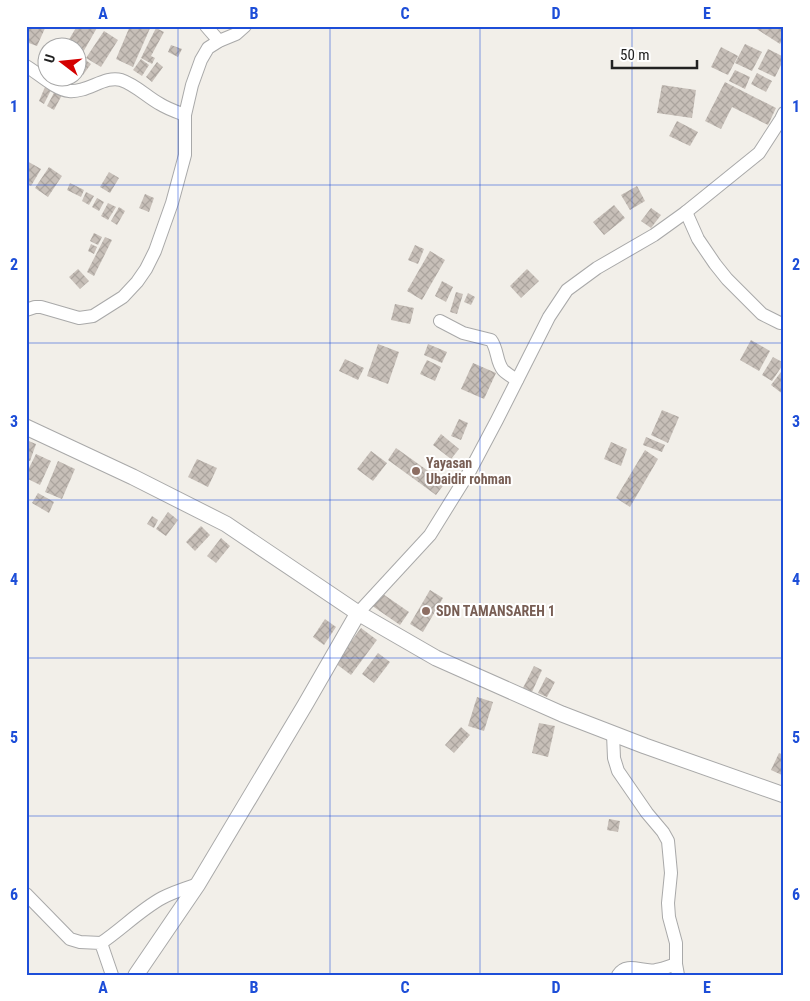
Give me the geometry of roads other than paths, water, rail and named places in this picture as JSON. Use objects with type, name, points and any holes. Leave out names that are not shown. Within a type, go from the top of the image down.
[{"type":"street","points":[[206,26],[219,41]]},
{"type":"street","points":[[26,310],[41,307],[79,318],[93,316],[124,297],[137,282],[146,269],[154,251],[172,203],[185,154],[185,115],[192,85],[201,60],[208,48],[236,34],[245,26]]},
{"type":"street","points":[[26,66],[59,88],[68,91],[84,90],[110,79],[120,80],[134,86],[159,104],[185,115]]},
{"type":"street","points":[[136,975],[198,884],[306,705],[358,613],[430,535],[471,469],[550,318],[568,290],[597,268],[654,235],[686,212],[759,153],[784,113]]},
{"type":"street","points":[[686,212],[698,239],[727,279],[762,314],[780,323],[784,323]]},
{"type":"street","points":[[440,321],[463,333],[491,340],[500,366],[504,372],[517,380]]},
{"type":"street","points":[[26,427],[133,477],[226,524],[358,613],[436,658],[562,714],[784,795]]},
{"type":"street","points":[[613,734],[614,758],[618,771],[668,840],[671,873],[668,903],[669,917],[676,943],[677,969],[648,971],[627,968],[623,969],[618,975]]},
{"type":"street","points":[[26,894],[70,940],[102,943],[161,898],[198,884]]},
{"type":"street","points":[[102,943],[112,975]]},
{"type":"place","name":"Yayasan Ubaidir rohman","points":[[416,471]]},
{"type":"place","name":"SDN TAMANSAREH 1","points":[[426,611]]}]
